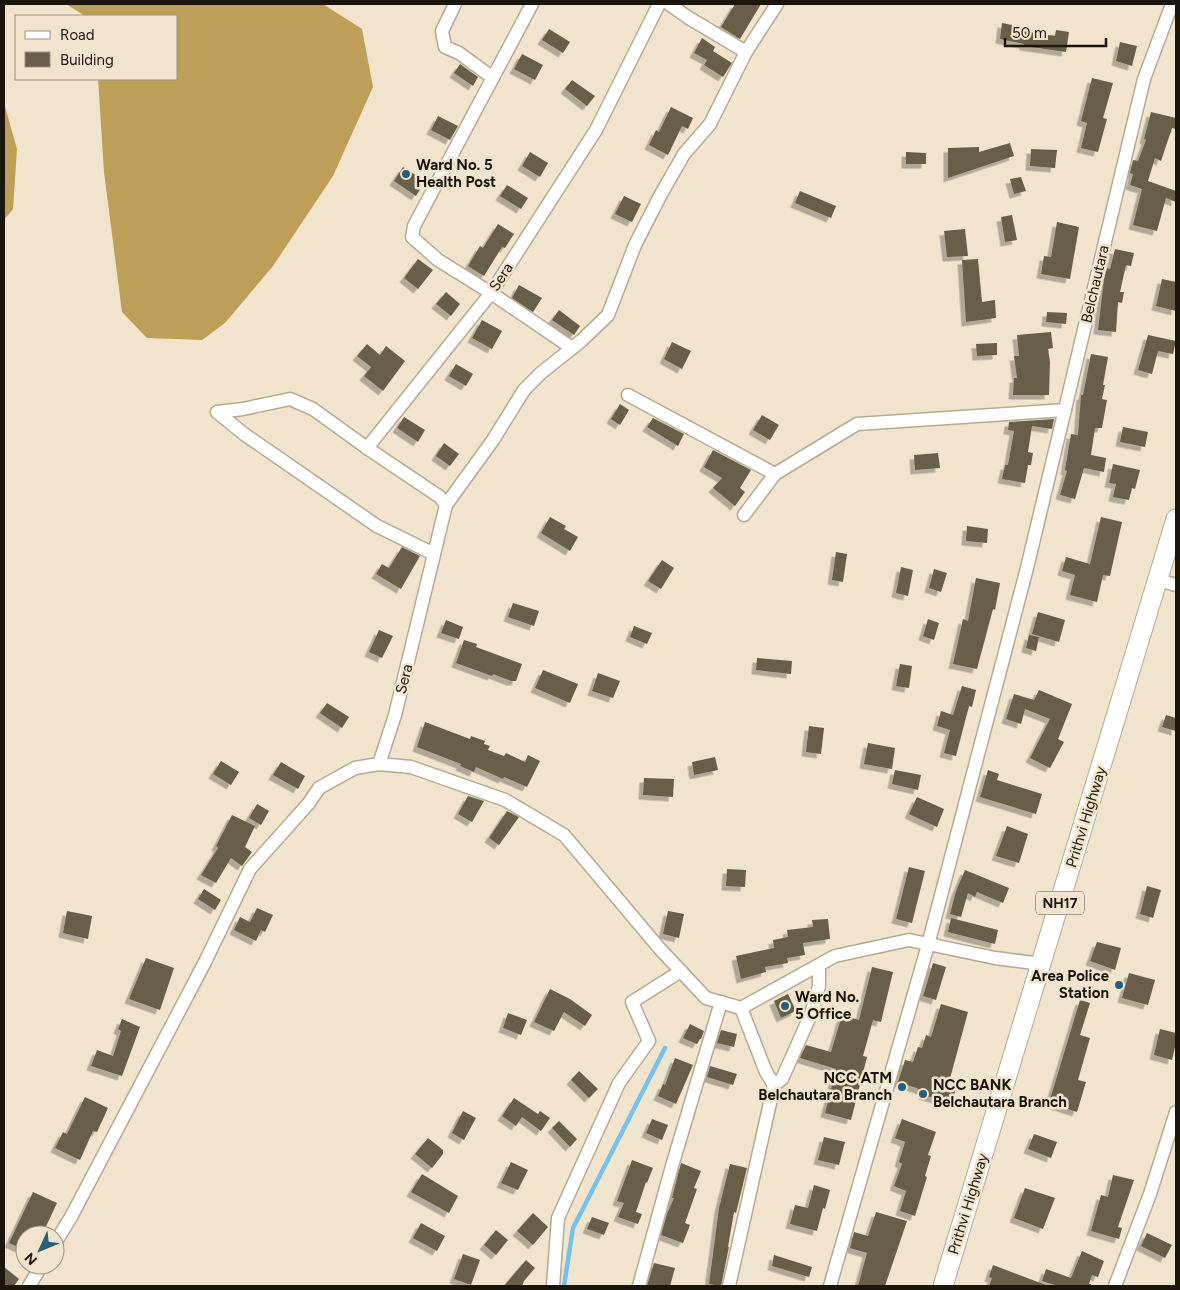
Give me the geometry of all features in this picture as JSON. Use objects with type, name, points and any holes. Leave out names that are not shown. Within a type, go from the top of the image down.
[{"type":"highway","name":"Prithvi Highway","points":[[942,1286],[1042,964],[1176,519]]},
{"type":"street","points":[[455,4],[442,31],[445,47],[459,53],[493,78]]},
{"type":"street","points":[[532,4],[414,226],[412,237],[438,260],[491,293],[572,348]]},
{"type":"street","name":"Sera","points":[[367,448],[491,293],[596,130],[660,4]]},
{"type":"street","points":[[669,4],[746,52]]},
{"type":"street","name":"Sera","points":[[379,764],[395,715],[446,505],[493,440],[524,390],[608,315],[635,245],[660,196],[684,154],[710,124],[746,52],[777,4]]},
{"type":"street","name":"Belchautara","points":[[830,1286],[928,946],[1027,568],[1144,79],[1172,4]]},
{"type":"street","points":[[628,395],[775,474]]},
{"type":"street","points":[[434,554],[377,526],[244,434],[217,412],[290,399],[313,410],[440,497],[446,505]]},
{"type":"street","points":[[744,515],[775,474],[857,424],[1065,410]]},
{"type":"street","points":[[1158,580],[1176,585]]},
{"type":"street","points":[[65,1226],[206,962],[250,868],[309,803],[319,788],[355,768],[379,764],[411,767],[505,800],[564,836],[660,950],[706,998],[741,1008],[835,956],[909,940],[928,946],[1042,964]]},
{"type":"street","points":[[729,1286],[774,1085],[782,1078],[811,1014],[819,986],[819,966]]},
{"type":"street","points":[[552,1286],[558,1218],[618,1084],[649,1042],[632,1002],[681,971]]},
{"type":"street","points":[[639,1286],[672,1166],[721,1002]]},
{"type":"street","points":[[741,1008],[766,1072],[774,1085]]},
{"type":"street","points":[[1115,1286],[1150,1194],[1176,1112]]},
{"type":"street","points":[[1122,1286],[1136,1251],[1176,1130]]},
{"type":"street","points":[[29,1286],[36,1275]]},
{"type":"shaded area","points":[[66,4],[323,4],[362,29],[373,87],[333,176],[273,266],[225,323],[202,340],[147,338],[122,312],[104,172],[98,80],[178,80],[178,15],[83,15]]},
{"type":"shaded area","points":[[4,103],[17,149],[13,209],[4,220]]},
{"type":"building","points":[[735,4],[761,4],[740,39],[721,27]]},
{"type":"building","points":[[1002,23],[1017,26],[1016,30],[1055,36],[1056,30],[1069,32],[1066,52],[1024,46],[1024,44],[1000,39]]},
{"type":"building","points":[[549,29],[570,42],[563,53],[542,40]]},
{"type":"building","points":[[702,38],[715,47],[713,51],[732,63],[723,77],[704,65],[707,60],[694,53]]},
{"type":"building","points":[[1120,42],[1137,46],[1132,66],[1116,61]]},
{"type":"building","points":[[522,54],[543,65],[535,80],[514,69]]},
{"type":"building","points":[[460,64],[478,77],[473,86],[454,73]]},
{"type":"building","points":[[1092,78],[1113,83],[1103,118],[1107,119],[1098,152],[1081,148],[1087,123],[1081,121]]},
{"type":"building","points":[[572,80],[595,96],[587,106],[565,89]]},
{"type":"building","points":[[671,107],[693,118],[688,129],[682,126],[668,155],[649,145],[656,130],[659,132]]},
{"type":"building","points":[[1151,112],[1176,118],[1176,129],[1172,128],[1161,161],[1155,158],[1148,181],[1176,191],[1176,202],[1166,198],[1157,231],[1133,225],[1142,189],[1130,185],[1133,174],[1130,173],[1133,160],[1138,161],[1146,140],[1144,139]]},
{"type":"building","points":[[438,116],[458,126],[450,140],[431,130]]},
{"type":"building","points":[[1010,143],[1014,156],[948,178],[948,148],[979,147],[979,152]]},
{"type":"building","points":[[1031,149],[1057,150],[1055,168],[1030,166]]},
{"type":"building","points":[[530,152],[548,163],[540,177],[522,166]]},
{"type":"building","points":[[906,152],[926,153],[926,164],[906,164]]},
{"type":"building","name":"Ward No. 5 Health Post","points":[[403,167],[425,181],[416,196],[394,181]]},
{"type":"building","points":[[1021,177],[1026,191],[1014,194],[1010,179]]},
{"type":"building","points":[[507,185],[528,198],[521,209],[500,196]]},
{"type":"building","points":[[800,191],[836,206],[831,218],[795,203]]},
{"type":"building","points":[[624,196],[641,204],[632,222],[615,214]]},
{"type":"building","points":[[1012,215],[1017,240],[1005,242],[1001,217]]},
{"type":"building","points":[[1057,222],[1079,227],[1070,279],[1041,274],[1044,256],[1051,257]]},
{"type":"building","points":[[498,224],[514,234],[505,248],[502,247],[484,276],[468,266],[480,246],[483,248]]},
{"type":"building","points":[[965,229],[968,256],[947,257],[944,231]]},
{"type":"building","points":[[1115,249],[1134,253],[1131,266],[1126,265],[1120,292],[1124,292],[1122,303],[1118,302],[1116,332],[1098,330],[1104,279],[1107,268],[1110,269]]},
{"type":"building","points":[[418,259],[433,270],[418,289],[404,278]]},
{"type":"building","points":[[978,259],[982,302],[995,300],[996,318],[966,322],[962,260]]},
{"type":"building","points":[[1162,279],[1176,282],[1176,311],[1156,306]]},
{"type":"building","points":[[519,285],[542,298],[533,312],[512,298]]},
{"type":"building","points":[[446,292],[460,304],[451,316],[436,304]]},
{"type":"building","points":[[559,310],[580,326],[574,335],[552,320]]},
{"type":"building","points":[[1047,312],[1067,313],[1066,324],[1046,322]]},
{"type":"building","points":[[482,320],[502,331],[492,349],[472,338]]},
{"type":"building","points":[[1051,332],[1053,348],[1048,349],[1050,362],[1049,395],[1013,395],[1014,378],[1017,378],[1014,356],[1019,356],[1017,335]]},
{"type":"building","points":[[1148,335],[1176,341],[1173,354],[1158,351],[1152,374],[1138,370]]},
{"type":"building","points":[[672,342],[691,351],[682,369],[664,359]]},
{"type":"building","points":[[997,343],[997,355],[977,356],[976,344]]},
{"type":"building","points":[[367,344],[380,355],[386,346],[405,361],[383,391],[364,376],[371,367],[357,356]]},
{"type":"building","points":[[1091,354],[1108,357],[1102,399],[1107,400],[1102,428],[1095,428],[1091,455],[1106,458],[1104,472],[1084,468],[1075,499],[1060,495],[1067,471],[1065,470],[1071,434],[1078,435],[1081,395],[1083,395]]},
{"type":"building","points":[[456,364],[473,374],[466,386],[449,376]]},
{"type":"building","points":[[620,404],[629,410],[620,425],[611,419]]},
{"type":"building","points":[[762,415],[779,425],[770,440],[753,430]]},
{"type":"building","points":[[404,417],[425,430],[418,442],[397,428]]},
{"type":"building","points":[[653,418],[684,434],[678,446],[647,427]]},
{"type":"building","points":[[1054,419],[1052,429],[1032,426],[1028,452],[1033,453],[1031,465],[1028,465],[1025,483],[1002,479],[1005,465],[1008,465],[1014,431],[1008,430],[1009,422]]},
{"type":"building","points":[[1123,427],[1148,432],[1145,447],[1120,442]]},
{"type":"building","points":[[444,443],[459,454],[450,466],[436,456]]},
{"type":"building","points":[[713,450],[751,470],[740,488],[745,492],[735,506],[713,488],[722,478],[704,467]]},
{"type":"building","points":[[938,453],[940,468],[915,470],[914,455]]},
{"type":"building","points":[[1113,464],[1140,470],[1135,489],[1132,488],[1129,500],[1113,497],[1116,484],[1109,483]]},
{"type":"building","points":[[550,517],[566,526],[564,529],[578,537],[570,551],[541,533]]},
{"type":"building","points":[[1101,517],[1122,522],[1110,576],[1103,575],[1097,602],[1070,595],[1075,575],[1062,571],[1066,557],[1090,564]]},
{"type":"building","points":[[967,526],[988,529],[987,543],[966,541]]},
{"type":"building","points":[[402,547],[420,556],[401,589],[376,574],[382,564],[389,568]]},
{"type":"building","points":[[836,552],[847,554],[843,582],[832,580]]},
{"type":"building","points":[[662,560],[674,568],[661,589],[648,581]]},
{"type":"building","points":[[901,567],[913,570],[908,596],[896,593]]},
{"type":"building","points":[[934,569],[947,573],[941,592],[929,588]]},
{"type":"building","points":[[976,578],[1000,583],[995,610],[993,609],[977,669],[953,664],[963,619],[968,621]]},
{"type":"building","points":[[513,603],[539,611],[534,626],[508,617]]},
{"type":"building","points":[[1038,612],[1065,620],[1059,642],[1032,634]]},
{"type":"building","points":[[928,619],[939,623],[934,640],[923,636]]},
{"type":"building","points":[[446,620],[463,627],[459,639],[441,633]]},
{"type":"building","points":[[634,626],[652,633],[647,644],[630,637]]},
{"type":"building","points":[[379,630],[393,636],[382,658],[369,652]]},
{"type":"building","points":[[1029,635],[1039,637],[1036,651],[1026,648]]},
{"type":"building","points":[[464,640],[477,644],[476,647],[522,664],[516,681],[493,674],[492,676],[456,663]]},
{"type":"building","points":[[757,658],[792,661],[791,674],[756,670]]},
{"type":"building","points":[[900,664],[912,666],[909,688],[896,686]]},
{"type":"building","points":[[543,670],[578,684],[570,703],[535,688]]},
{"type":"building","points":[[598,673],[620,681],[613,698],[592,691]]},
{"type":"building","points":[[962,686],[976,690],[972,707],[969,706],[956,756],[944,753],[950,730],[937,726],[941,711],[953,715]]},
{"type":"building","points":[[1039,690],[1072,704],[1058,739],[1064,742],[1050,768],[1030,758],[1050,719],[1025,709],[1021,724],[1006,719],[1014,694],[1034,700]]},
{"type":"building","points":[[327,703],[349,717],[342,728],[320,713]]},
{"type":"building","points":[[1166,715],[1176,718],[1176,731],[1162,727]]},
{"type":"building","points":[[425,722],[470,739],[471,736],[485,741],[484,744],[490,746],[488,750],[504,756],[506,753],[525,762],[528,755],[540,761],[527,787],[476,767],[474,772],[460,766],[461,764],[417,747]]},
{"type":"building","points":[[809,726],[824,728],[821,754],[806,752]]},
{"type":"building","points":[[868,743],[895,748],[892,769],[864,764]]},
{"type":"building","points":[[715,757],[718,770],[694,775],[692,762]]},
{"type":"building","points":[[221,761],[239,772],[231,785],[213,774]]},
{"type":"building","points":[[281,762],[305,776],[298,789],[273,775]]},
{"type":"building","points":[[895,770],[921,775],[918,790],[892,784]]},
{"type":"building","points":[[988,770],[999,774],[997,780],[1042,794],[1036,814],[980,797]]},
{"type":"building","points":[[644,778],[674,779],[673,797],[643,795]]},
{"type":"building","points":[[468,796],[484,801],[472,822],[458,814]]},
{"type":"building","points":[[917,797],[944,809],[937,827],[909,814]]},
{"type":"building","points":[[257,804],[269,811],[261,825],[249,818]]},
{"type":"building","points":[[507,811],[519,817],[499,845],[489,838]]},
{"type":"building","points":[[232,815],[255,826],[245,847],[252,852],[242,866],[231,858],[216,883],[201,875],[218,848],[216,846]]},
{"type":"building","points":[[1007,826],[1028,834],[1019,863],[996,856]]},
{"type":"building","points":[[909,867],[925,871],[912,923],[896,919]]},
{"type":"building","points":[[727,869],[746,870],[745,887],[726,886]]},
{"type":"building","points":[[965,870],[1009,888],[1003,903],[977,892],[975,897],[968,893],[961,917],[950,914],[956,891]]},
{"type":"building","points":[[1147,886],[1161,890],[1153,918],[1140,914]]},
{"type":"building","points":[[204,889],[221,900],[215,910],[198,899]]},
{"type":"building","points":[[257,908],[273,915],[265,932],[261,930],[256,941],[234,930],[240,917],[250,922]]},
{"type":"building","points":[[67,911],[92,916],[88,939],[63,933]]},
{"type":"building","points":[[668,911],[684,914],[679,938],[663,934]]},
{"type":"building","points":[[951,918],[998,930],[995,944],[948,932]]},
{"type":"building","points":[[828,919],[830,939],[803,943],[805,955],[787,958],[788,963],[765,967],[766,972],[741,979],[736,956],[774,948],[773,940],[788,937],[787,930],[813,927],[812,920]]},
{"type":"building","points":[[1097,942],[1121,948],[1115,970],[1090,961]]},
{"type":"building","points":[[146,958],[174,968],[160,1010],[129,999]]},
{"type":"building","points":[[933,963],[946,967],[936,1000],[923,996]]},
{"type":"building","points":[[872,967],[893,972],[881,1022],[873,1020],[863,1056],[867,1057],[851,1120],[825,1113],[836,1069],[800,1058],[806,1045],[831,1052],[842,1015],[859,1020]]},
{"type":"building","points":[[1129,973],[1155,980],[1148,1005],[1122,998]]},
{"type":"building","points":[[550,989],[570,999],[592,1015],[585,1026],[564,1012],[554,1031],[534,1022]]},
{"type":"building","name":"Ward No. 5 Office","points":[[788,994],[796,1011],[781,1018],[774,1001]]},
{"type":"building","points":[[1080,1000],[1090,1003],[1080,1035],[1090,1038],[1078,1080],[1086,1082],[1077,1112],[1049,1103]]},
{"type":"building","points":[[941,1004],[968,1012],[948,1086],[956,1088],[952,1103],[923,1095],[925,1091],[898,1082],[905,1060],[913,1062],[918,1047],[922,1048],[926,1035],[931,1037]]},
{"type":"building","points":[[508,1013],[527,1020],[521,1035],[503,1028]]},
{"type":"building","points":[[122,1019],[140,1027],[122,1076],[91,1066],[97,1050],[113,1056],[121,1031],[118,1029]]},
{"type":"building","points":[[690,1024],[704,1031],[697,1044],[683,1038]]},
{"type":"building","points":[[1160,1029],[1176,1033],[1172,1060],[1154,1055]]},
{"type":"building","points":[[721,1030],[737,1034],[734,1047],[717,1043]]},
{"type":"building","points":[[675,1058],[693,1065],[676,1104],[658,1096],[663,1084],[665,1085]]},
{"type":"building","points":[[710,1066],[737,1074],[733,1085],[707,1077]]},
{"type":"building","points":[[579,1071],[598,1089],[589,1098],[571,1080]]},
{"type":"building","points":[[85,1097],[108,1108],[97,1132],[93,1131],[80,1160],[55,1148],[63,1132],[67,1134]]},
{"type":"building","points":[[514,1098],[538,1114],[540,1111],[550,1118],[541,1131],[522,1117],[516,1126],[502,1116]]},
{"type":"building","points":[[463,1111],[476,1118],[464,1140],[452,1133]]},
{"type":"building","points":[[652,1119],[668,1125],[662,1140],[646,1133]]},
{"type":"building","points":[[902,1119],[936,1132],[928,1155],[931,1156],[925,1176],[927,1177],[915,1216],[900,1211],[906,1191],[894,1186],[902,1164],[899,1162],[905,1142],[895,1138]]},
{"type":"building","points":[[559,1121],[577,1139],[570,1147],[552,1128]]},
{"type":"building","points":[[1034,1134],[1057,1142],[1051,1158],[1028,1149]]},
{"type":"building","points":[[824,1137],[845,1142],[839,1165],[818,1160]]},
{"type":"building","points":[[428,1138],[443,1150],[443,1154],[432,1168],[415,1154]]},
{"type":"building","points":[[632,1160],[653,1168],[636,1212],[642,1214],[638,1224],[618,1217],[624,1203],[617,1201]]},
{"type":"building","points":[[511,1162],[528,1170],[518,1190],[501,1183]]},
{"type":"building","points":[[681,1163],[701,1171],[694,1188],[697,1189],[685,1223],[690,1225],[683,1243],[661,1235],[674,1198],[672,1198]]},
{"type":"building","points":[[730,1164],[747,1168],[736,1213],[734,1212],[721,1286],[709,1284],[719,1208]]},
{"type":"building","points":[[422,1174],[458,1196],[449,1213],[411,1192]]},
{"type":"building","points":[[1113,1175],[1134,1180],[1118,1227],[1122,1228],[1119,1239],[1091,1231],[1101,1195],[1108,1197]]},
{"type":"building","points":[[814,1185],[830,1190],[817,1231],[790,1224],[795,1205],[808,1208]]},
{"type":"building","points":[[1025,1188],[1055,1198],[1043,1229],[1014,1218]]},
{"type":"building","points":[[33,1192],[57,1203],[47,1225],[17,1225]]},
{"type":"building","points":[[876,1212],[907,1221],[885,1286],[858,1286],[867,1253],[850,1248],[854,1232],[868,1236]]},
{"type":"building","points":[[533,1213],[548,1227],[533,1245],[517,1231]]},
{"type":"building","points":[[592,1217],[609,1223],[604,1235],[587,1229]]},
{"type":"building","points":[[421,1223],[445,1236],[437,1251],[413,1238]]},
{"type":"building","points":[[15,1230],[15,1246],[9,1243]]},
{"type":"building","points":[[496,1230],[508,1240],[496,1255],[484,1245]]},
{"type":"building","points":[[1147,1233],[1172,1245],[1165,1258],[1141,1246]]},
{"type":"building","points":[[1082,1251],[1104,1261],[1098,1277],[1092,1275],[1089,1284],[1091,1286],[1058,1286],[1042,1281],[1046,1269],[1071,1278]]},
{"type":"building","points":[[463,1254],[480,1260],[471,1285],[454,1279]]},
{"type":"building","points":[[774,1255],[812,1267],[809,1277],[772,1266]]},
{"type":"building","points":[[526,1260],[535,1268],[522,1286],[504,1286]]},
{"type":"building","points":[[654,1263],[675,1268],[670,1286],[647,1286]]},
{"type":"building","points":[[993,1265],[1046,1286],[989,1286],[992,1278],[989,1277]]},
{"type":"building","points":[[4,1267],[19,1279],[14,1286],[4,1286]]},
{"type":"waterway","points":[[564,1286],[573,1228],[665,1048]]},
{"type":"place","name":"Ward No. 5 Health Post","points":[[406,174]]},
{"type":"place","name":"Area Police Station","points":[[1119,985]]},
{"type":"place","name":"Ward No. 5 Office","points":[[785,1006]]},
{"type":"place","name":"NCC ATM Belchautara Branch","points":[[902,1087]]},
{"type":"place","name":"NCC BANK Belchautara Branch","points":[[923,1094]]}]
